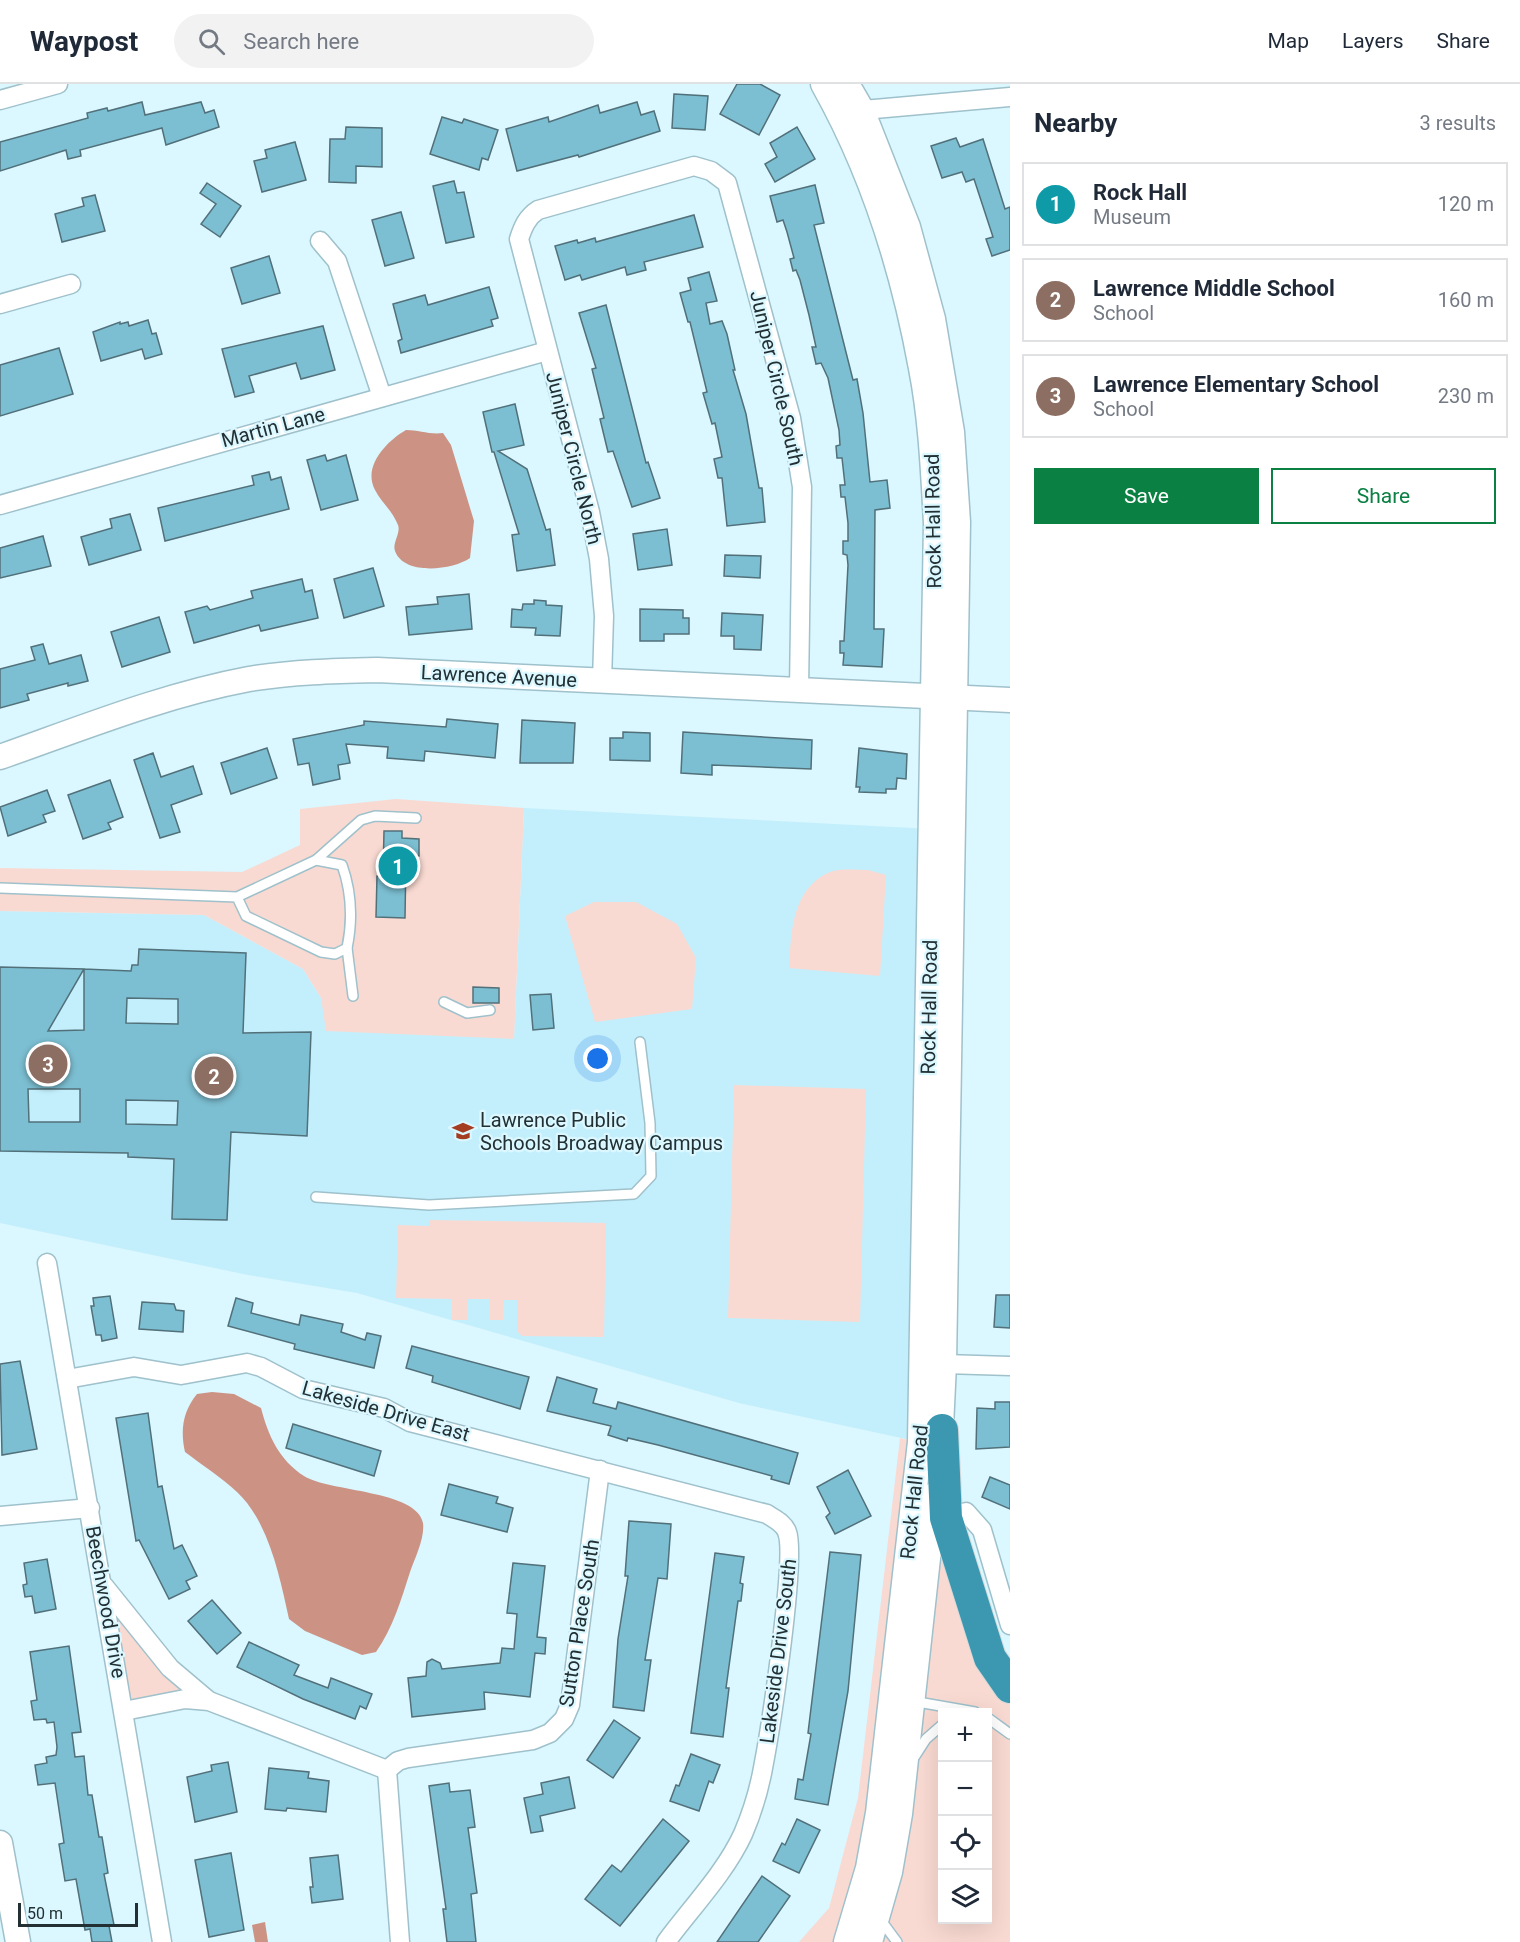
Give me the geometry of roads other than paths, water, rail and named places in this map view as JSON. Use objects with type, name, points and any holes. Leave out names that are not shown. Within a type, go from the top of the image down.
[{"type":"highway","points":[[942,1430],[945,1518],[990,1658],[1010,1687]]},
{"type":"main road","name":"Rock Hall Road","points":[[823,84],[838,113],[888,234],[907,299],[922,369],[930,434],[945,698]]},
{"type":"main road","name":"Rock Hall Road","points":[[848,84],[862,110],[908,227],[927,294],[943,366],[952,432],[958,522],[945,698],[938,1096],[920,1442],[902,1700],[904,1784],[890,1872],[870,1942]]},
{"type":"main road","name":"Lawrence Avenue","points":[[0,757],[158,702],[250,679],[313,671],[377,670],[1010,700]]},
{"type":"main road","name":"Rock Hall Road","points":[[846,1942],[868,1868],[902,1700],[942,1430],[944,1364],[938,1096]]},
{"type":"main road","points":[[0,1843],[18,1942]]},
{"type":"street","points":[[0,100],[58,84]]},
{"type":"street","points":[[838,113],[1010,97]]},
{"type":"street","name":"Juniper Circle South","points":[[519,239],[523,226],[538,210],[694,166],[711,171],[727,183],[790,418],[802,487],[799,690]]},
{"type":"street","name":"Juniper Circle North","points":[[519,239],[591,512],[599,559],[604,616],[602,681]]},
{"type":"street","points":[[320,241],[337,261],[382,397]]},
{"type":"street","points":[[0,304],[71,284]]},
{"type":"street","name":"Martin Lane","points":[[0,505],[547,351]]},
{"type":"street","name":"Beechwood Drive","points":[[47,1263],[162,1942]]},
{"type":"street","name":"Lakeside Drive East","points":[[67,1379],[134,1367],[181,1375],[201,1372],[221,1365],[247,1363],[261,1367],[303,1389],[384,1408],[410,1422],[600,1470]]},
{"type":"street","points":[[944,1364],[1010,1366]]},
{"type":"street","name":"Sutton Place South","points":[[387,1770],[398,1761],[408,1758],[533,1740],[550,1733],[564,1719],[570,1705],[580,1646],[600,1470]]},
{"type":"street","name":"Lakeside Drive South","points":[[600,1470],[767,1514],[782,1524],[790,1545],[769,1729],[763,1770],[752,1810],[742,1836],[724,1864],[666,1942]]},
{"type":"street","points":[[0,1516],[90,1508]]},
{"type":"street","name":"Rock Hall Road","points":[[945,1518],[966,1512],[982,1530],[1010,1626]]},
{"type":"street","points":[[103,1584],[170,1668],[209,1701]]},
{"type":"street","points":[[124,1711],[185,1699],[209,1701],[387,1770],[400,1942]]},
{"type":"lane","points":[[0,888],[237,897],[316,860],[361,820],[375,816],[416,818]]},
{"type":"lane","points":[[316,860],[342,865],[349,884],[351,930],[347,948],[353,996]]},
{"type":"lane","points":[[237,897],[246,916],[321,952],[335,954],[347,948]]},
{"type":"lane","points":[[444,1002],[476,1014],[490,1010]]},
{"type":"lane","points":[[316,1197],[429,1205],[634,1194],[651,1176],[651,1123],[640,1042]]},
{"type":"lane","points":[[902,1700],[947,1708]]},
{"type":"lane","points":[[992,1721],[1010,1734]]},
{"type":"lane","points":[[904,1784],[917,1750],[938,1729]]},
{"type":"lane","points":[[879,1917],[897,1942]]},
{"type":"place","name":"Rock Hall","points":[[398,866]]},
{"type":"place","name":"Lawrence Elementary School","points":[[48,1064]]},
{"type":"place","name":"Lawrence Middle School","points":[[214,1076]]},
{"type":"place","name":"Lawrence Public Schools Broadway Campus","points":[[463,1131]]}]
